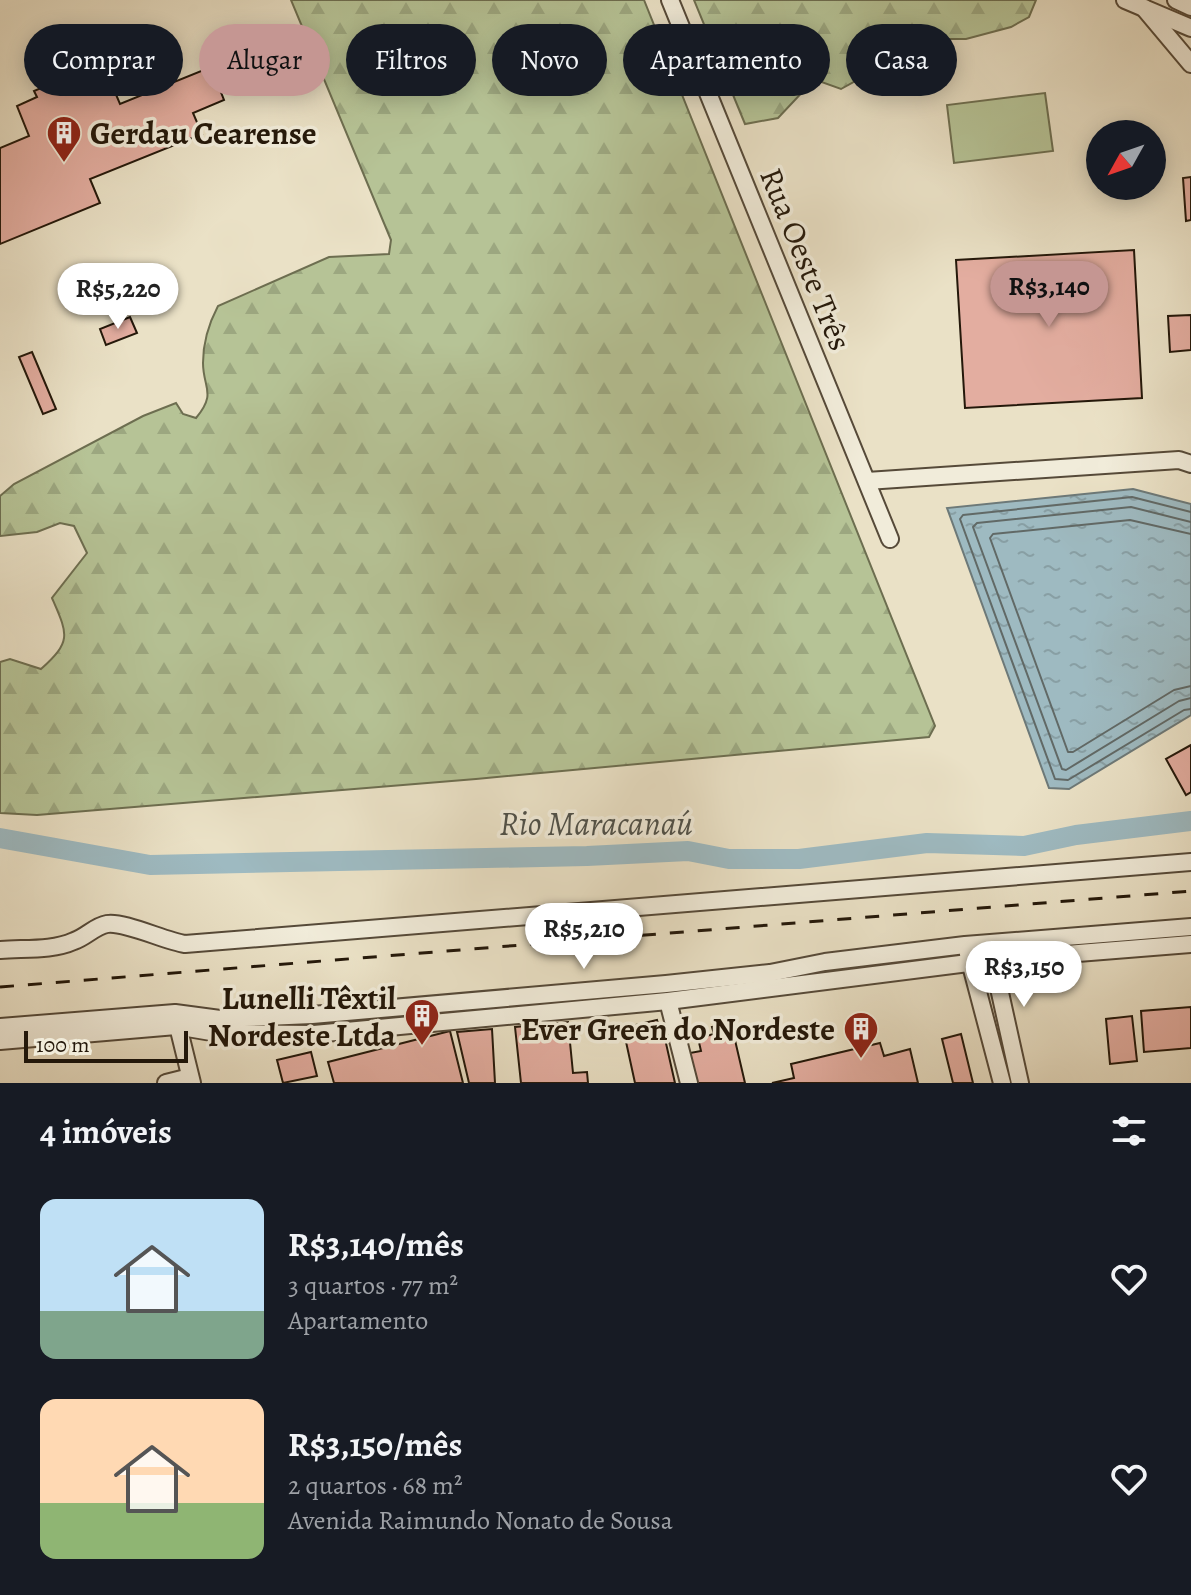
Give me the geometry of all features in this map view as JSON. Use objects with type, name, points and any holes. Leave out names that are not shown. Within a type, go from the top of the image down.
[{"type":"street","name":"Rua Oeste Três","points":[[670,0],[890,539]]},
{"type":"street","points":[[1125,0],[1191,28]]},
{"type":"street","points":[[1176,0],[1191,7]]},
{"type":"street","points":[[1144,8],[1191,64]]},
{"type":"street","points":[[867,481],[1179,460],[1191,464]]},
{"type":"street","points":[[0,950],[61,946],[77,941],[105,924],[119,924],[166,941],[185,944],[1191,862]]},
{"type":"street","points":[[0,1027],[312,1015],[770,973],[825,962],[990,942],[1191,927]]},
{"type":"street","points":[[990,942],[1020,1083]]},
{"type":"street","points":[[0,1041],[176,1019],[217,1033],[314,1034],[668,1001],[992,960],[1191,944]]},
{"type":"street","points":[[965,945],[1002,1083]]},
{"type":"street","points":[[668,1001],[689,1083]]},
{"type":"street","points":[[312,1015],[314,1034]]},
{"type":"street","points":[[166,1083],[191,1080],[176,1019]]},
{"type":"green space","points":[[291,0],[644,0],[654,24],[623,24],[623,96],[682,96],[935,726],[929,737],[37,815],[0,813],[0,662],[10,659],[41,669],[58,651],[64,629],[52,598],[87,553],[74,526],[60,523],[37,532],[0,536],[0,496],[14,484],[143,416],[176,403],[183,414],[196,418],[206,402],[204,348],[218,306],[329,257],[389,254],[391,240],[330,94],[330,24],[301,24]]},
{"type":"green space","points":[[694,0],[1036,0],[1029,17],[1011,27],[966,39],[957,39],[957,24],[846,24],[846,86],[841,89],[830,85],[830,24],[704,24]]},
{"type":"green space","points":[[1045,93],[1053,151],[954,163],[947,105]]},
{"type":"green space","points":[[733,96],[799,96],[778,118],[745,124]]},
{"type":"water","points":[[1133,489],[1191,504],[1191,715],[1069,789],[1049,788],[947,508]]},
{"type":"building","name":"Gerdau Cearense","points":[[199,72],[199,96],[222,96],[224,100],[193,113],[202,134],[90,179],[100,203],[0,244],[0,148],[29,136],[17,106],[37,97],[117,96],[120,104],[140,96],[183,96],[183,78]]},
{"type":"building","points":[[1191,177],[1191,220],[1186,221],[1183,178]]},
{"type":"building","points":[[1134,250],[1142,398],[965,408],[956,260]]},
{"type":"building","points":[[1191,315],[1191,350],[1170,352],[1168,316]]},
{"type":"building","points":[[130,317],[137,333],[106,345],[100,329]]},
{"type":"building","points":[[32,352],[56,409],[43,414],[19,357]]},
{"type":"building","points":[[1191,745],[1191,792],[1186,795],[1166,759]]},
{"type":"building","points":[[1191,1007],[1191,1048],[1144,1052],[1141,1011]]},
{"type":"building","points":[[1132,1016],[1137,1061],[1110,1064],[1106,1019]]},
{"type":"building","points":[[657,1020],[660,1031],[663,1030],[675,1083],[635,1083],[623,1028]]},
{"type":"building","points":[[568,1022],[573,1073],[587,1072],[588,1083],[521,1083],[515,1027]]},
{"type":"building","points":[[731,1023],[745,1083],[697,1083],[690,1053],[701,1051],[698,1038],[714,1034],[712,1027]]},
{"type":"building","points":[[492,1029],[495,1083],[469,1083],[457,1032]]},
{"type":"building","name":"Lunelli Têxtil Nordeste Ltda","points":[[450,1031],[463,1083],[334,1083],[328,1062]]},
{"type":"building","points":[[961,1034],[973,1083],[953,1083],[942,1039]]},
{"type":"building","name":"Ever Green do Nordeste","points":[[880,1043],[884,1056],[910,1049],[918,1083],[772,1083],[794,1078],[791,1064]]},
{"type":"building","points":[[311,1052],[317,1076],[283,1083],[277,1060]]},
{"type":"waterway","name":"Rio Maracanaú","points":[[0,838],[150,865],[688,851],[729,859],[799,859],[927,843],[1024,846],[1076,835],[1191,821]]},
{"type":"railway","points":[[0,987],[1191,891]]},
{"type":"place","name":"Gerdau Cearense","points":[[64,164]]},
{"type":"place","name":"Lunelli Têxtil Nordeste Ltda","points":[[422,1047]]},
{"type":"place","name":"Ever Green do Nordeste","points":[[861,1060]]}]
